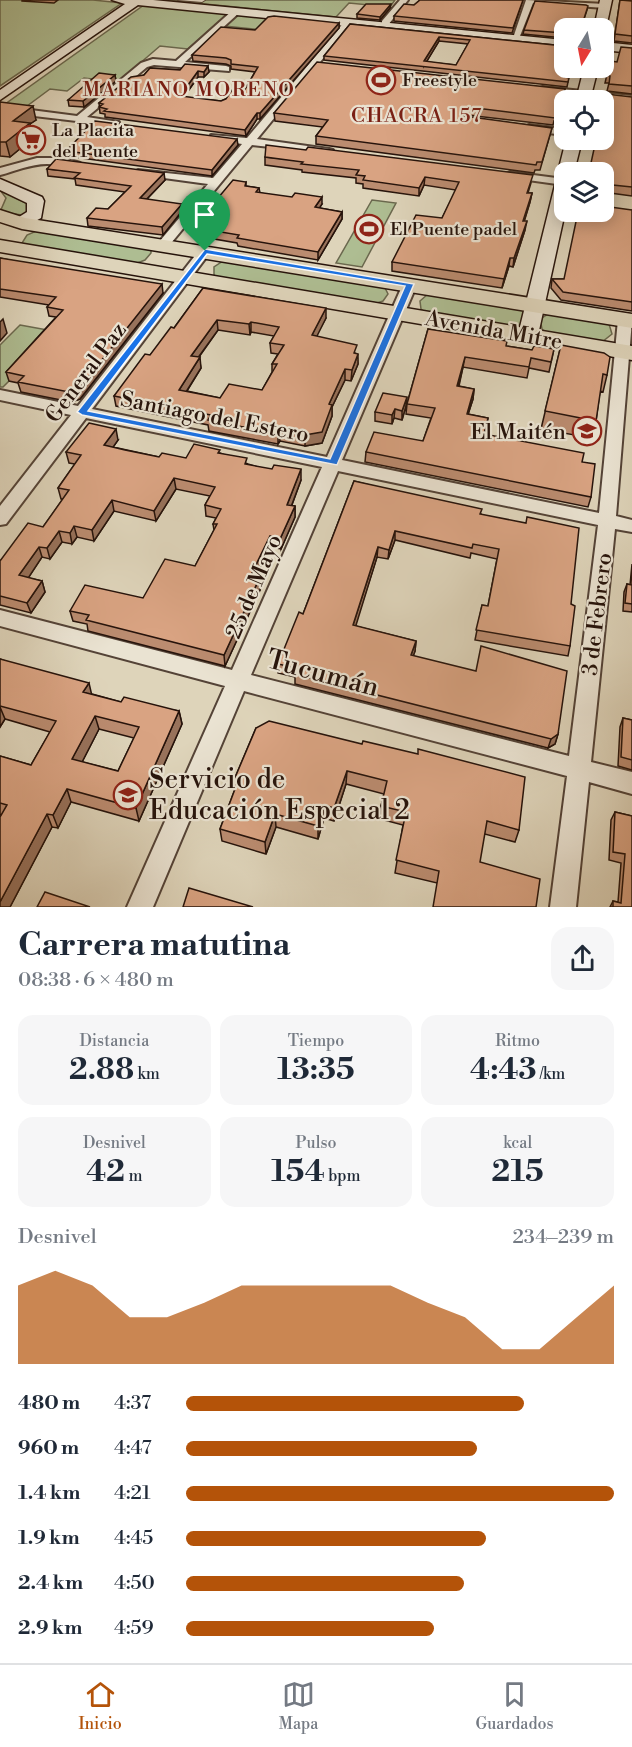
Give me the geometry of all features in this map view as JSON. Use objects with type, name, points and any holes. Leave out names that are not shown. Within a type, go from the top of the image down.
[{"type":"main road","points":[[0,89],[132,0],[554,41]]},
{"type":"main road","points":[[0,96],[132,0],[348,23],[554,41]]},
{"type":"main road","points":[[603,18],[608,2]]},
{"type":"main road","points":[[614,47],[632,49]]},
{"type":"main road","points":[[0,184],[36,201],[35,214],[21,222],[21,229],[14,238],[0,246]]},
{"type":"main road","name":"Avenida Mitre","points":[[0,216],[21,222],[628,320]]},
{"type":"main road","points":[[528,335],[557,222]]},
{"type":"main road","name":"Avenida Mitre","points":[[0,246],[627,353]]},
{"type":"street","points":[[181,0],[202,0]]},
{"type":"street","points":[[385,23],[404,0]]},
{"type":"street","points":[[516,36],[530,0],[608,2]]},
{"type":"street","points":[[179,63],[236,12]]},
{"type":"street","points":[[163,245],[348,23]]},
{"type":"street","points":[[79,119],[144,66],[164,62],[226,69]]},
{"type":"street","points":[[313,64],[325,66]]},
{"type":"street","points":[[537,89],[554,92]]},
{"type":"street","points":[[614,98],[632,99]]},
{"type":"street","points":[[0,109],[124,125]]},
{"type":"street","points":[[521,127],[554,131]]},
{"type":"street","points":[[204,135],[342,153]]},
{"type":"street","points":[[0,172],[22,163],[46,159],[91,165]]},
{"type":"street","points":[[125,170],[215,182]]},
{"type":"street","points":[[494,173],[554,181]]},
{"type":"street","name":"General Paz","points":[[0,519],[205,251]]},
{"type":"street","name":"25 de Mayo","points":[[140,907],[410,284]]},
{"type":"street","name":"3 de Febrero","points":[[563,907],[627,353],[628,320]]},
{"type":"street","name":"Santiago del Estero","points":[[0,395],[632,526]]},
{"type":"street","name":"Tucumán","points":[[0,618],[632,783]]},
{"type":"green space","points":[[0,0],[93,0],[122,3],[0,86]]},
{"type":"green space","points":[[164,0],[395,0],[390,7],[349,3],[336,17]]},
{"type":"green space","points":[[144,5],[276,17],[262,30],[215,25],[188,49],[160,46],[118,82],[84,78],[67,91],[50,89],[23,109],[1,107]]},
{"type":"green space","points":[[0,190],[28,204],[28,211],[22,215],[0,212],[6,198]]},
{"type":"green space","name":"El Puente padel","points":[[372,200],[396,203],[362,267],[336,263]]},
{"type":"green space","points":[[41,229],[151,249],[151,253],[145,260],[132,265],[24,246],[22,243],[27,235]]},
{"type":"green space","points":[[223,261],[384,286],[388,294],[383,301],[377,303],[218,278],[214,275],[214,267]]},
{"type":"green space","points":[[428,294],[522,309],[525,313],[521,324],[515,327],[426,313],[421,309],[420,301]]},
{"type":"green space","points":[[551,312],[609,324],[612,334],[602,342],[547,334],[542,329],[540,319]]},
{"type":"green space","points":[[20,325],[53,331],[9,381],[0,387],[0,345]]},
{"type":"building","points":[[420,0],[523,0],[513,28],[394,16],[404,4],[414,5]]},
{"type":"building","points":[[620,0],[632,1],[632,36],[615,34]]},
{"type":"building","points":[[535,1],[588,6],[584,18],[554,18],[554,32],[524,30]]},
{"type":"building","points":[[366,4],[391,4],[380,17],[357,14]]},
{"type":"building","points":[[268,17],[339,23],[260,113],[257,113],[245,130],[104,111],[107,109],[99,107],[103,104],[99,103],[131,77],[144,75],[150,68],[180,70],[185,64],[208,66],[204,72],[198,71],[180,96],[221,101],[226,99],[232,90],[244,91],[258,67],[231,64],[231,60],[226,58],[192,55],[221,27],[255,30]]},
{"type":"building","points":[[350,24],[554,45],[554,78],[569,78],[568,82],[324,56]],"holes":[[[439,37],[470,40],[456,65],[424,61]]]},
{"type":"building","points":[[621,47],[632,48],[632,86],[609,84],[610,78],[614,78],[614,62],[617,62]]},
{"type":"building","points":[[317,62],[565,89],[554,90],[554,118],[468,107],[461,112],[464,116],[552,128],[542,162],[537,162],[536,165],[316,136],[328,120],[274,113]]},
{"type":"building","points":[[99,73],[115,75],[83,101],[68,100]]},
{"type":"building","points":[[614,95],[632,97],[632,187],[614,185],[614,162],[591,162],[594,150],[614,150]]},
{"type":"building","points":[[0,102],[33,106],[13,121],[30,123],[6,142],[0,142]]},
{"type":"building","points":[[95,121],[237,139],[212,170],[66,151]]},
{"type":"building","points":[[266,145],[306,150],[308,147],[533,175],[527,193],[532,193],[523,221],[527,221],[514,258],[510,258],[504,279],[392,262],[416,215],[442,218],[459,182],[425,177],[419,188],[363,180],[365,176],[356,175],[359,170],[301,164],[303,162],[265,157]]},
{"type":"building","points":[[56,159],[164,173],[140,198],[182,204],[162,227],[87,218],[96,208],[108,209],[131,186],[74,178],[80,173],[47,169]]},
{"type":"building","points":[[233,180],[246,182],[245,186],[259,188],[256,192],[292,197],[295,193],[322,197],[315,207],[342,212],[318,252],[237,238],[239,235],[203,229],[222,206],[218,205],[223,199],[218,198]]},
{"type":"building","points":[[614,208],[632,210],[632,302],[563,292],[552,279],[564,279],[576,222],[614,222]]},
{"type":"building","points":[[0,258],[162,284],[78,390],[69,392],[18,382],[24,376],[6,372],[63,310],[47,307],[56,297],[0,289]]},
{"type":"building","points":[[203,288],[326,308],[312,335],[357,345],[354,353],[358,354],[352,370],[345,369],[329,404],[332,405],[322,432],[305,435],[279,431],[278,434],[208,420],[211,415],[114,396],[145,354],[150,355],[171,327],[174,328]],"holes":[[[217,320],[249,324],[251,322],[279,327],[270,343],[284,345],[272,364],[277,364],[262,390],[229,384],[220,398],[179,390],[200,357],[191,356]]]},
{"type":"building","points":[[428,329],[507,341],[506,346],[532,350],[534,346],[554,349],[551,362],[531,358],[529,367],[465,357],[457,386],[474,389],[467,414],[488,418],[484,434],[584,453],[582,462],[595,464],[591,497],[366,452],[374,432],[423,441],[435,408],[407,404]]},
{"type":"building","points":[[561,345],[604,353],[610,357],[607,375],[603,374],[596,421],[545,411]]},
{"type":"building","points":[[383,393],[407,397],[402,411],[395,409],[392,415],[375,412]]},
{"type":"building","points":[[89,423],[116,429],[104,445],[125,450],[159,457],[162,453],[186,458],[194,444],[220,450],[218,453],[247,458],[245,464],[272,469],[274,465],[301,469],[287,505],[295,506],[280,539],[270,536],[250,577],[259,579],[224,655],[86,620],[89,615],[70,611],[85,585],[143,598],[165,559],[195,566],[217,524],[213,524],[221,509],[205,505],[215,487],[174,478],[154,511],[112,500],[92,530],[74,526],[70,533],[59,531],[47,548],[39,547],[19,575],[42,581],[27,603],[0,596],[0,561],[28,523],[43,527],[69,490],[58,488],[81,455],[66,452]]},
{"type":"building","points":[[354,481],[482,509],[480,514],[526,523],[527,517],[579,528],[571,604],[575,606],[570,646],[476,630],[482,605],[488,606],[499,549],[473,544],[472,548],[395,531],[389,550],[378,547],[353,625],[416,641],[411,655],[476,671],[481,646],[567,671],[558,734],[551,739],[294,674],[297,668],[278,664],[299,612],[303,614]]},
{"type":"building","points":[[627,584],[632,585],[632,604],[625,603]]},
{"type":"building","points":[[0,659],[89,683],[83,692],[121,702],[124,697],[179,711],[136,808],[67,789],[53,815],[47,814],[0,902],[0,817],[7,805],[0,803],[0,756],[31,765],[56,721],[0,706]],"holes":[[[95,716],[139,727],[118,771],[72,759]]]},
{"type":"building","points":[[623,718],[632,720],[632,760],[621,757]]},
{"type":"building","points":[[269,721],[362,744],[363,741],[418,754],[418,749],[525,777],[519,830],[487,821],[480,862],[540,879],[536,907],[433,907],[439,871],[396,860],[406,812],[381,806],[387,781],[347,771],[334,808],[324,805],[318,826],[275,814],[265,842],[220,829],[238,781],[234,780],[256,728]]},
{"type":"building","points":[[615,812],[632,816],[632,907],[613,907],[613,901],[621,903],[625,854],[613,852]]},
{"type":"building","points":[[189,888],[253,907],[183,907]]},
{"type":"building","points":[[45,892],[90,907],[37,907]]},
{"type":"place","name":"Freestyle","points":[[381,80]]},
{"type":"place","name":"La Placita del Puente","points":[[31,140]]},
{"type":"place","name":"El Puente padel","points":[[369,229]]},
{"type":"place","name":"El Maitén","points":[[587,431]]},
{"type":"place","name":"Servicio de Educación Especial 2","points":[[128,795]]},
{"type":"district","name":"MARIANO MORENO","points":[[189,89]]},
{"type":"district","name":"CHACRA 157","points":[[417,115]]},
{"type":"route","points":[[205,251],[410,284],[333,463],[82,412],[205,251]]}]
